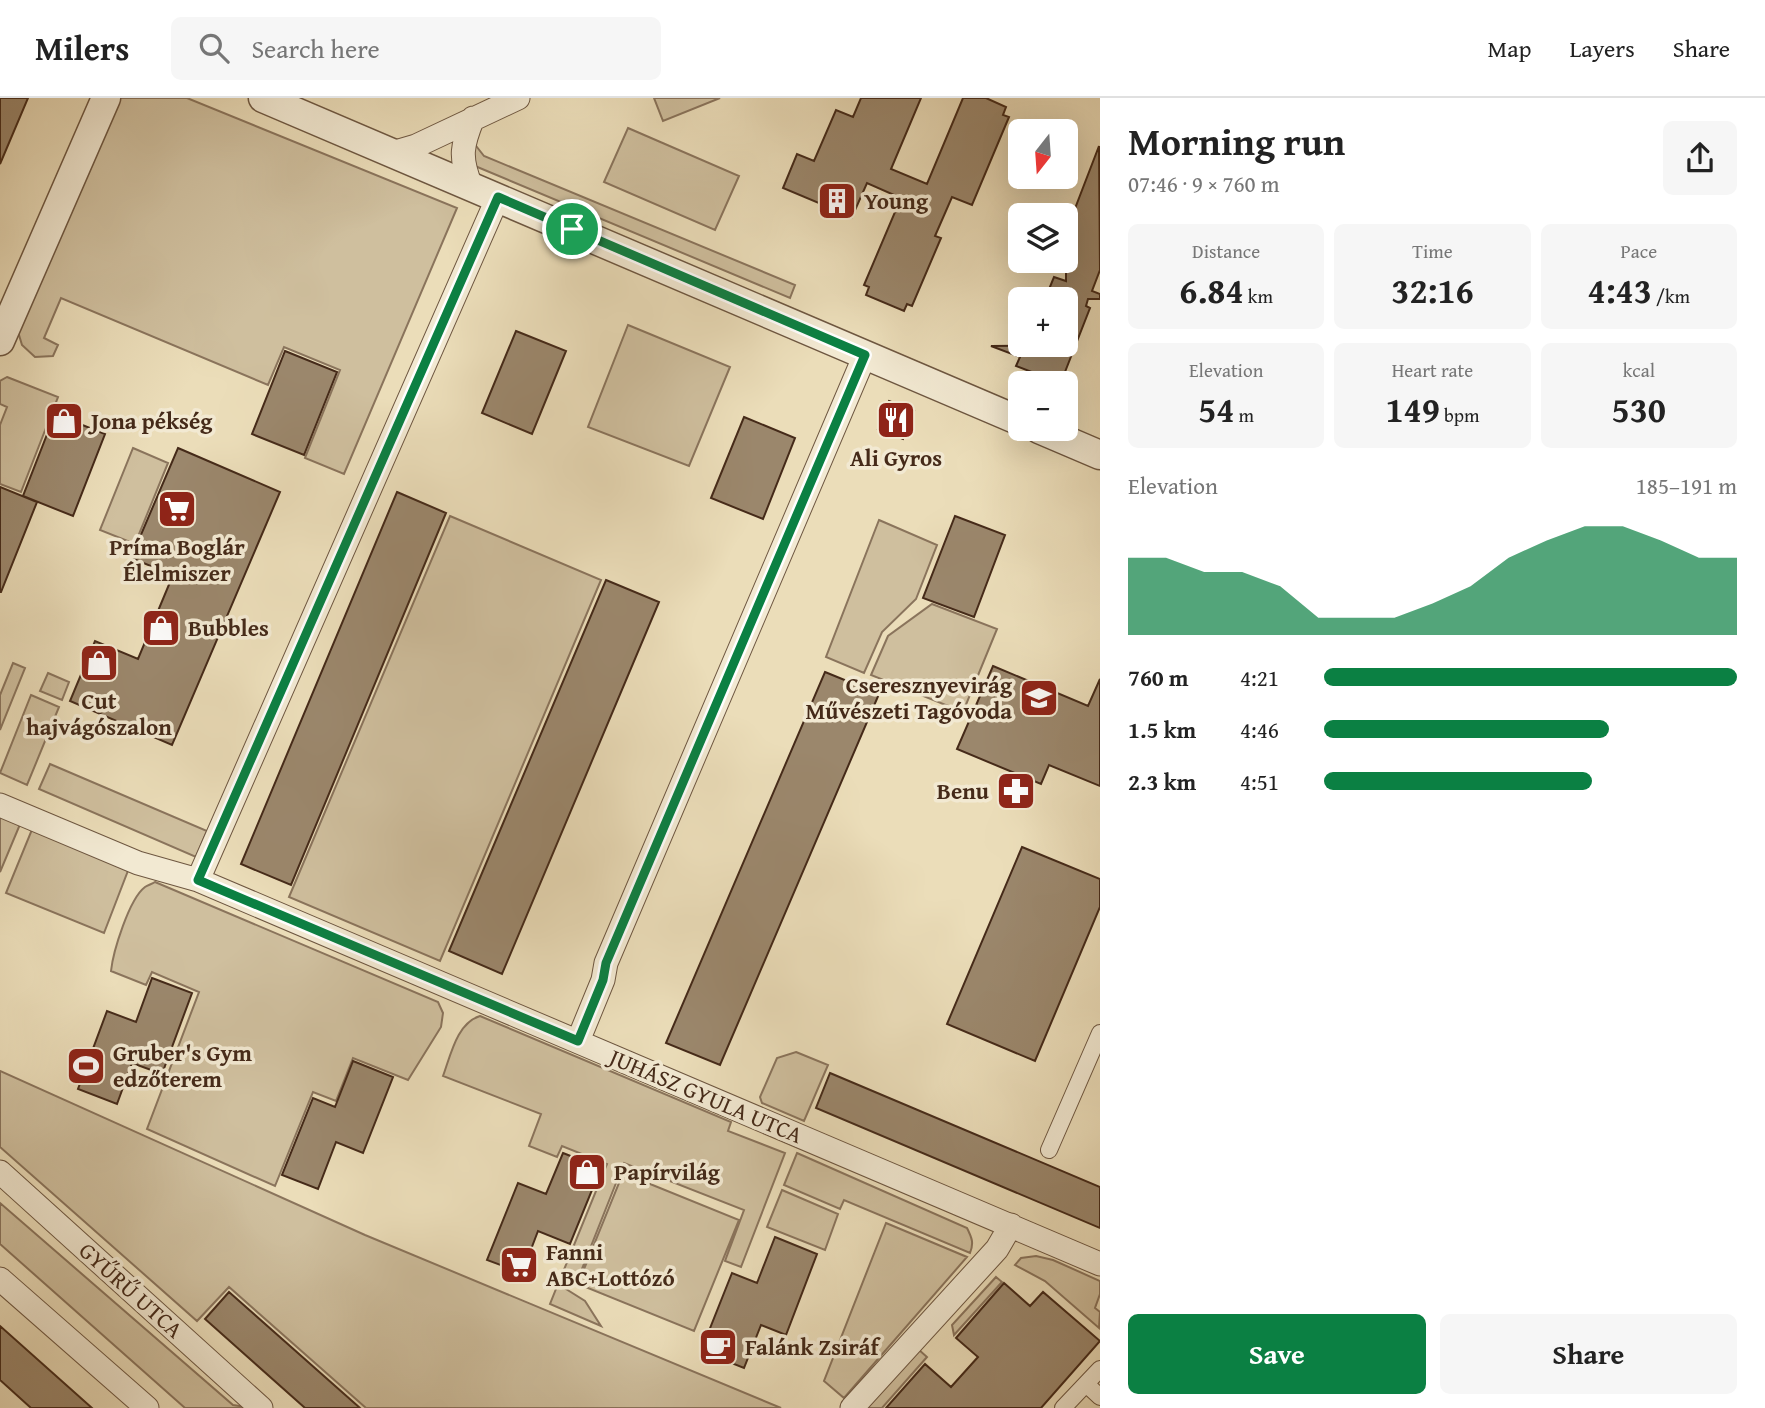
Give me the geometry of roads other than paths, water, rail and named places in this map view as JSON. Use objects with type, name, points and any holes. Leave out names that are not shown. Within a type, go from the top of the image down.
[{"type":"street","points":[[0,341],[106,98]]},
{"type":"street","points":[[263,98],[1008,416]]},
{"type":"street","points":[[392,153],[416,146],[518,98]]},
{"type":"street","points":[[471,186],[463,166],[463,142],[473,118]]},
{"type":"street","points":[[198,880],[498,197]]},
{"type":"street","points":[[578,1041],[603,980],[606,963],[865,355]]},
{"type":"street","points":[[1067,441],[1100,455]]},
{"type":"street","name":"JUHÁSZ GYULA UTCA","points":[[0,805],[138,863],[198,880],[1100,1264]]},
{"type":"street","points":[[1049,1150],[1100,1033]]},
{"type":"street","name":"GYŰRŰ UTCA","points":[[0,1172],[261,1408]]},
{"type":"street","points":[[852,1408],[992,1255],[1011,1225]]},
{"type":"street","points":[[0,1279],[147,1408]]},
{"type":"street","points":[[1063,1408],[1100,1368]]},
{"type":"street","points":[[1086,1384],[1100,1398]]},
{"type":"place","name":"Young","points":[[837,201]]},
{"type":"place","name":"Ali Gyros","points":[[896,420]]},
{"type":"place","name":"Jona pékség","points":[[64,421]]},
{"type":"place","name":"Príma Boglár Élelmiszer","points":[[177,509]]},
{"type":"place","name":"Bubbles","points":[[161,628]]},
{"type":"place","name":"Cut hajvágószalon","points":[[99,663]]},
{"type":"place","name":"Cseresznyevirág Művészeti Tagóvoda","points":[[1039,698]]},
{"type":"place","name":"Benu","points":[[1016,791]]},
{"type":"place","name":"Gruber's Gym edzőterem","points":[[86,1066]]},
{"type":"place","name":"Papírvilág","points":[[587,1172]]},
{"type":"place","name":"Fanni ABC+Lottózó","points":[[519,1265]]},
{"type":"place","name":"Falánk Zsiráf","points":[[718,1347]]}]
